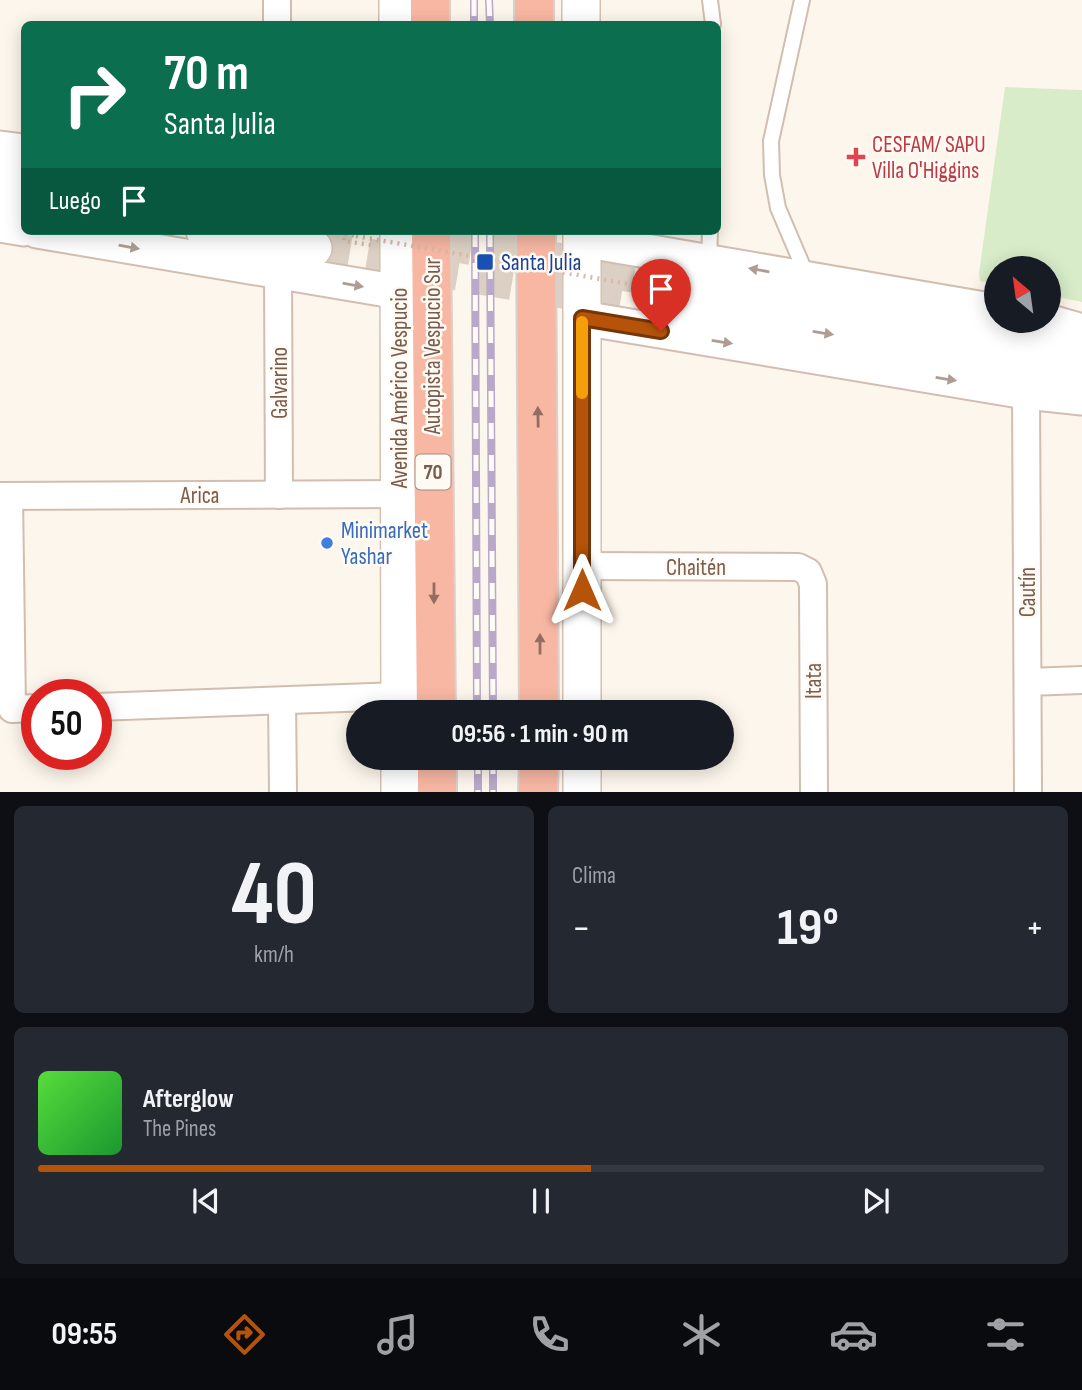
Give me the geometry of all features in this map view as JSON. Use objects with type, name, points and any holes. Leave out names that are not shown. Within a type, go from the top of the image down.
[{"type":"highway","points":[[430,0],[430,21]]},
{"type":"highway","points":[[534,0],[534,21]]},
{"type":"highway","name":"Autopista Vespucio Sur","points":[[431,235],[436,700]]},
{"type":"highway","points":[[536,235],[539,700]]},
{"type":"highway","points":[[437,770],[437,792]]},
{"type":"highway","points":[[538,792],[539,770]]},
{"type":"main road","points":[[398,0],[398,21]]},
{"type":"main road","points":[[581,0],[581,21]]},
{"type":"main road","points":[[0,170],[21,174]]},
{"type":"main road","points":[[0,200],[21,204]]},
{"type":"main road","points":[[279,235],[334,238]]},
{"type":"main road","points":[[582,235],[582,700]]},
{"type":"main road","name":"Avenida Américo Vespucio","points":[[389,239],[399,292],[400,700]]},
{"type":"main road","points":[[650,290],[1082,346]]},
{"type":"main road","points":[[650,290],[1082,377]]},
{"type":"main road","points":[[400,770],[400,792]]},
{"type":"main road","points":[[582,770],[582,792]]},
{"type":"street","points":[[277,0],[278,21]]},
{"type":"street","points":[[0,148],[21,151]]},
{"type":"street","points":[[0,225],[21,228]]},
{"type":"street","points":[[61,235],[399,292]]},
{"type":"street","points":[[582,235],[709,246],[808,279],[984,309]]},
{"type":"street","name":"Galvarino","points":[[278,272],[279,495]]},
{"type":"street","points":[[582,318],[1026,392],[1082,398]]},
{"type":"street","points":[[1061,325],[1082,331]]},
{"type":"street","name":"Cautín","points":[[1026,392],[1028,792]]},
{"type":"street","name":"Arica","points":[[5,496],[400,494]]},
{"type":"street","points":[[5,496],[21,679]]},
{"type":"street","name":"Chaitén","points":[[582,566],[798,567],[808,572]]},
{"type":"street","name":"Itata","points":[[808,572],[813,584],[814,792]]},
{"type":"street","points":[[1028,682],[1082,680]]},
{"type":"street","points":[[282,701],[283,792]]},
{"type":"street","points":[[112,706],[282,701],[346,703]]},
{"type":"lane","points":[[710,0],[713,21]]},
{"type":"lane","points":[[802,0],[771,141],[772,175],[778,208],[808,279]]},
{"type":"path","points":[[334,238],[356,236],[650,290]]},
{"type":"path","points":[[334,238],[344,241],[389,239]]},
{"type":"green space","points":[[1005,87],[1082,90],[1082,302],[1061,298],[1061,256],[984,256],[984,282],[980,281]]},
{"type":"tunnel","points":[[404,235],[662,279]]},
{"type":"tunnel","points":[[313,248],[659,306]]},
{"type":"railway","points":[[474,0],[474,21]]},
{"type":"railway","points":[[489,0],[490,21]]},
{"type":"railway","points":[[475,235],[477,700]]},
{"type":"railway","points":[[490,235],[493,700]]},
{"type":"railway","points":[[478,770],[478,792]]},
{"type":"railway","points":[[493,770],[493,792]]},
{"type":"slow traffic","points":[[582,322],[582,393]]},
{"type":"place","name":"CESFAM/ SAPU Villa O'Higgins","points":[[856,157]]},
{"type":"place","name":"Santa Julia","points":[[485,262]]},
{"type":"place","name":"Minimarket Yashar","points":[[327,543]]},
{"type":"route","points":[[582,590],[582,318],[661,331]]}]
